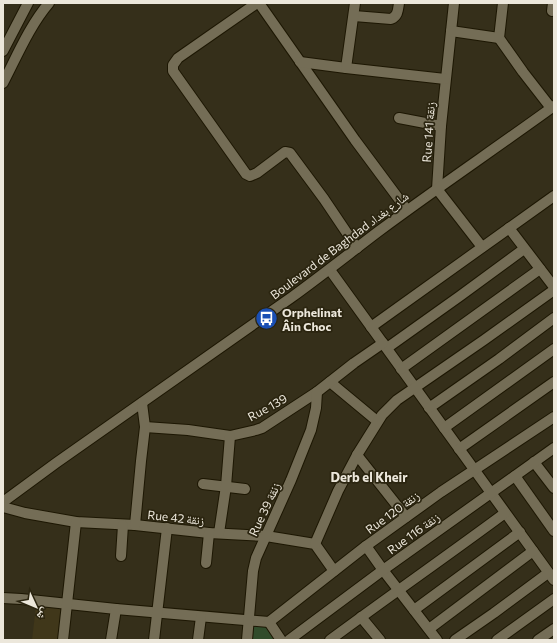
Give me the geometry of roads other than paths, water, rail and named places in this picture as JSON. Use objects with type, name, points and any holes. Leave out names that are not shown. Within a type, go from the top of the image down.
[{"type":"street","points":[[3,51],[28,3]]},
{"type":"street","points":[[3,83],[34,23],[49,3]]},
{"type":"street","points":[[357,248],[324,199],[290,153],[285,152],[250,176],[246,174],[173,71],[173,65],[178,58],[258,3],[355,140],[407,210]]},
{"type":"street","points":[[346,68],[355,3]]},
{"type":"street","points":[[354,16],[394,18],[398,14],[399,3]]},
{"type":"street","name":"Rue 141 زنقة","points":[[437,189],[440,126],[454,3]]},
{"type":"street","points":[[503,3],[499,38],[523,72],[552,107]]},
{"type":"street","points":[[451,31],[499,38]]},
{"type":"street","points":[[300,62],[445,79]]},
{"type":"street","name":"Boulevard de Baghdad شارع بغداد","points":[[3,502],[330,270],[407,210],[552,107]]},
{"type":"street","points":[[399,118],[440,126]]},
{"type":"street","points":[[437,189],[482,247]]},
{"type":"street","points":[[371,327],[554,196]]},
{"type":"street","points":[[334,571],[315,544],[338,491],[377,421],[397,400],[554,288],[509,228]]},
{"type":"street","name":"Rue 139","points":[[146,427],[188,430],[230,436],[262,428],[318,392],[354,363],[385,346],[460,296],[524,249]]},
{"type":"street","points":[[401,369],[540,269]]},
{"type":"street","points":[[330,270],[551,576],[454,640]]},
{"type":"street","points":[[430,408],[500,359],[554,318]]},
{"type":"street","points":[[444,428],[554,349]]},
{"type":"street","points":[[330,382],[377,421]]},
{"type":"street","points":[[459,449],[554,382]]},
{"type":"street","name":"Rue 39 زنقة","points":[[247,640],[250,621],[253,571],[256,558],[291,480],[311,430],[318,392]]},
{"type":"street","points":[[135,525],[146,427],[142,403]]},
{"type":"street","name":"Rue 120 زنقة","points":[[269,622],[366,546],[406,517],[554,417]]},
{"type":"street","points":[[206,563],[226,486],[230,436]]},
{"type":"street","name":"Rue 116 زنقة","points":[[289,640],[383,570],[554,448]]},
{"type":"street","points":[[357,455],[406,517]]},
{"type":"street","points":[[534,462],[554,488]]},
{"type":"street","points":[[515,476],[554,531]]},
{"type":"street","points":[[202,484],[245,489]]},
{"type":"street","name":"Rue 42 زنقة","points":[[3,506],[25,513],[76,522],[135,525],[214,533],[266,536],[315,544]]},
{"type":"street","points":[[330,640],[505,513]]},
{"type":"street","points":[[64,640],[76,522]]},
{"type":"street","points":[[121,556],[123,525]]},
{"type":"street","points":[[154,640],[167,528]]},
{"type":"street","points":[[414,610],[520,532]]},
{"type":"street","points":[[366,546],[437,640]]},
{"type":"street","points":[[429,629],[533,551]]},
{"type":"street","points":[[3,598],[21,598],[156,613],[269,622],[281,640]]},
{"type":"street","points":[[497,640],[554,599]]},
{"type":"street","points":[[111,640],[116,609]]},
{"type":"street","points":[[198,640],[201,617]]},
{"type":"street","points":[[361,617],[377,639]]},
{"type":"street","points":[[538,640],[554,629]]},
{"type":"place","name":"Orphelinat Âin Choc","points":[[266,319]]},
{"type":"district","name":"Derb el Kheir","points":[[369,477]]}]
